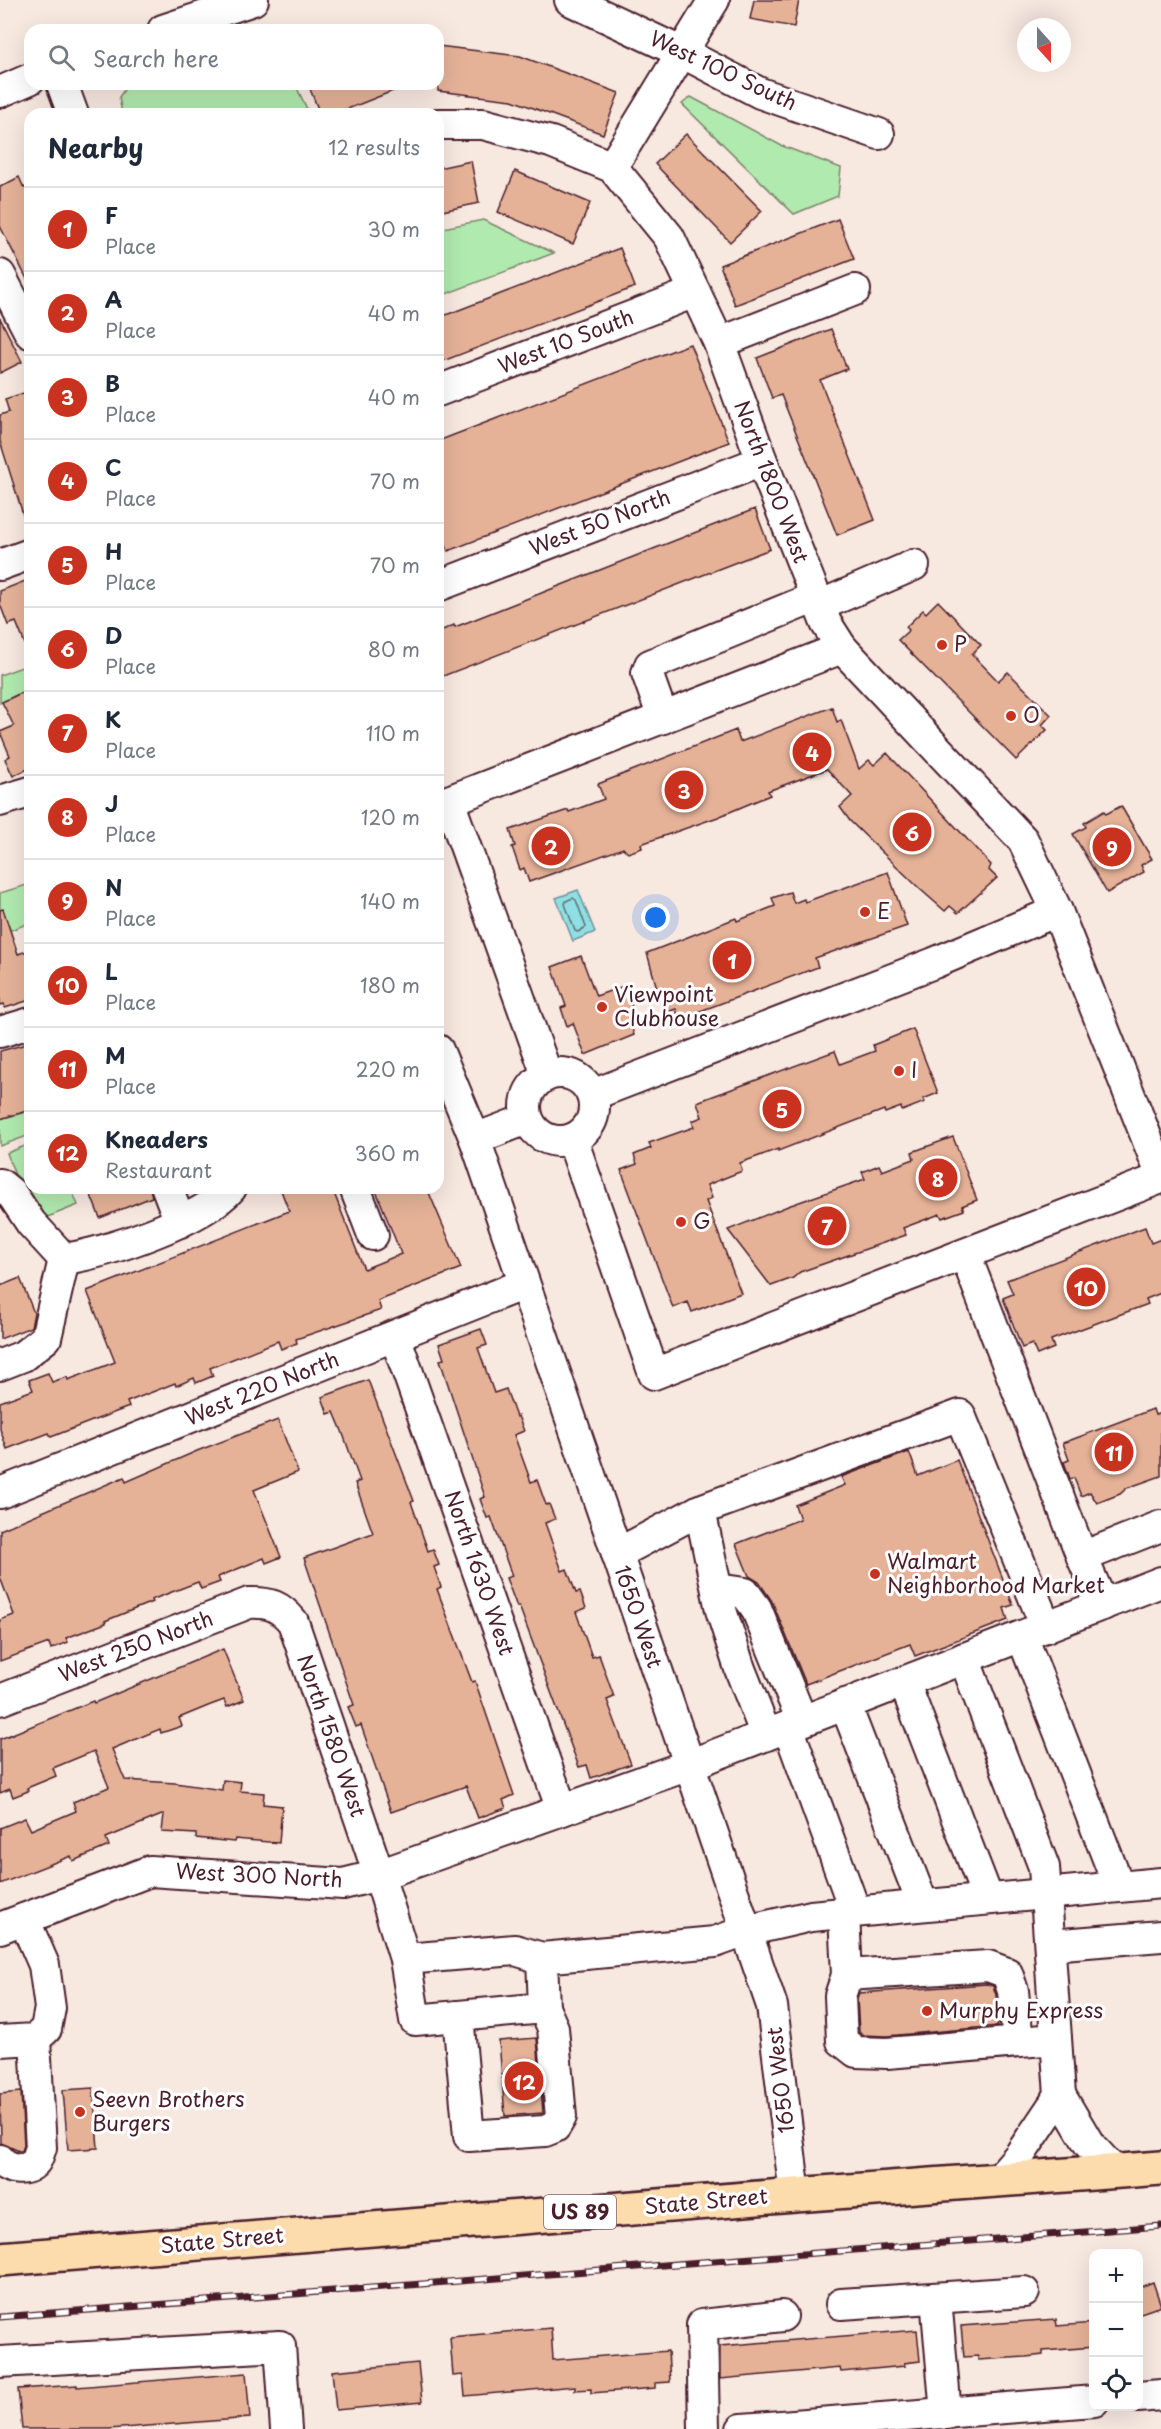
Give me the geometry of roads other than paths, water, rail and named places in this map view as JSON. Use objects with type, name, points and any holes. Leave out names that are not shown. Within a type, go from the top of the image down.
[{"type":"main road","name":"State Street","points":[[0,2259],[1161,2168]]},
{"type":"street","name":"West 100 South","points":[[570,0],[683,53],[760,93],[879,134]]},
{"type":"street","points":[[444,124],[483,124],[551,142],[612,167],[714,0]]},
{"type":"street","points":[[179,24],[234,3]]},
{"type":"street","points":[[0,92],[24,82]]},
{"type":"street","points":[[64,90],[71,108]]},
{"type":"street","name":"North 1800 West","points":[[612,167],[669,237],[700,302],[719,343],[762,461],[826,623],[842,648],[1023,840],[1057,911],[1161,1176]]},
{"type":"street","points":[[0,275],[24,321]]},
{"type":"street","points":[[719,343],[855,290]]},
{"type":"street","name":"West 10 South","points":[[444,389],[700,302]]},
{"type":"street","name":"West 50 North","points":[[444,584],[762,461]]},
{"type":"street","points":[[0,566],[24,556]]},
{"type":"street","points":[[663,718],[647,673],[650,665],[914,565]]},
{"type":"street","points":[[444,803],[842,648]]},
{"type":"street","points":[[0,801],[24,794]]},
{"type":"street","points":[[444,806],[547,1075]]},
{"type":"street","points":[[592,1095],[954,955],[1057,911]]},
{"type":"street","points":[[0,1032],[24,1025]]},
{"type":"street","name":"1650 West","points":[[444,1070],[475,1139],[772,2006],[795,2195]]},
{"type":"street","points":[[565,1073],[574,1076],[582,1081],[592,1095],[594,1113],[591,1121],[580,1135],[572,1139],[561,1141],[541,1136],[527,1119],[527,1098],[531,1088],[547,1075],[565,1073]]},
{"type":"street","points":[[475,1139],[527,1119]]},
{"type":"street","points":[[572,1139],[654,1374],[1161,1176]]},
{"type":"street","points":[[0,1184],[11,1193],[47,1242],[64,1259]]},
{"type":"street","points":[[169,1194],[180,1222]]},
{"type":"street","points":[[64,1259],[89,1256],[180,1222],[201,1213],[226,1194]]},
{"type":"street","points":[[358,1194],[373,1235]]},
{"type":"street","points":[[965,1254],[1082,1557],[1103,1605]]},
{"type":"street","points":[[0,1365],[22,1356],[46,1338],[64,1259]]},
{"type":"street","name":"West 220 North","points":[[0,1493],[524,1284]]},
{"type":"street","name":"North 1630 West","points":[[395,1336],[562,1810]]},
{"type":"street","points":[[617,1554],[700,1510],[960,1415],[1119,1887]]},
{"type":"street","points":[[700,1510],[717,1589],[740,1669],[785,1727]]},
{"type":"street","points":[[1082,1557],[1161,1526]]},
{"type":"street","name":"West 300 North","points":[[12,1923],[150,1870],[343,1884],[379,1875],[689,1765],[1161,1582]]},
{"type":"street","points":[[717,1589],[745,1593],[756,1608],[785,1727],[850,1912],[847,1975],[840,1996],[842,2040],[856,2052],[887,2053],[1056,2039]]},
{"type":"street","name":"West 250 North","points":[[0,1700],[249,1603],[273,1604]]},
{"type":"street","name":"North 1580 West","points":[[273,1604],[285,1612],[293,1622],[379,1875],[405,1959],[415,2020],[458,2016]]},
{"type":"street","points":[[964,1658],[1044,1867],[1060,2096],[1089,2144],[1114,2171]]},
{"type":"street","points":[[904,1682],[988,1899]]},
{"type":"street","points":[[845,1704],[923,1905]]},
{"type":"street","points":[[405,1959],[515,1950],[542,1958],[716,1942],[746,1931],[811,1916],[1161,1883]]},
{"type":"street","points":[[0,2041],[35,2039],[46,2029],[50,2008],[44,1965],[12,1923]]},
{"type":"street","points":[[1050,1945],[1161,1936]]},
{"type":"street","points":[[542,1958],[544,2008],[553,2028],[561,2117],[555,2127],[545,2131],[468,2136],[458,2016],[544,2008]]},
{"type":"street","points":[[847,1975],[988,1966],[1007,1973],[1013,1991],[1018,2042]]},
{"type":"street","points":[[0,2160],[12,2169],[27,2168],[35,2163],[41,2148],[35,2039]]},
{"type":"street","points":[[998,2180],[1019,2156],[1060,2096]]},
{"type":"street","points":[[841,2304],[1024,2292]]},
{"type":"street","points":[[936,2298],[946,2414]]},
{"type":"street","points":[[704,2429],[702,2325],[782,2316]]},
{"type":"street","points":[[0,2362],[280,2346],[286,2429]]},
{"type":"street","points":[[1143,2397],[1161,2395]]},
{"type":"street","points":[[742,2429],[1089,2401]]},
{"type":"water","points":[[578,890],[595,932],[573,941],[556,898]]},
{"type":"railway","points":[[0,2317],[1161,2226]]},
{"type":"place","name":"P","points":[[942,645]]},
{"type":"place","name":"O","points":[[1011,716]]},
{"type":"place","name":"C","points":[[812,752]]},
{"type":"place","name":"B","points":[[684,790]]},
{"type":"place","name":"D","points":[[912,832]]},
{"type":"place","name":"A","points":[[551,846]]},
{"type":"place","name":"N","points":[[1112,847]]},
{"type":"place","name":"E","points":[[865,912]]},
{"type":"place","name":"F","points":[[732,960]]},
{"type":"place","name":"Viewpoint Clubhouse","points":[[602,1007]]},
{"type":"place","name":"I","points":[[899,1071]]},
{"type":"place","name":"H","points":[[782,1109]]},
{"type":"place","name":"J","points":[[938,1178]]},
{"type":"place","name":"G","points":[[681,1222]]},
{"type":"place","name":"K","points":[[827,1226]]},
{"type":"place","name":"L","points":[[1086,1287]]},
{"type":"place","name":"M","points":[[1114,1452]]},
{"type":"place","name":"Walmart Neighborhood Market","points":[[875,1574]]},
{"type":"place","name":"Murphy Express","points":[[927,2011]]},
{"type":"place","name":"Kneaders","points":[[524,2081]]},
{"type":"place","name":"Seevn Brothers Burgers","points":[[80,2112]]}]
